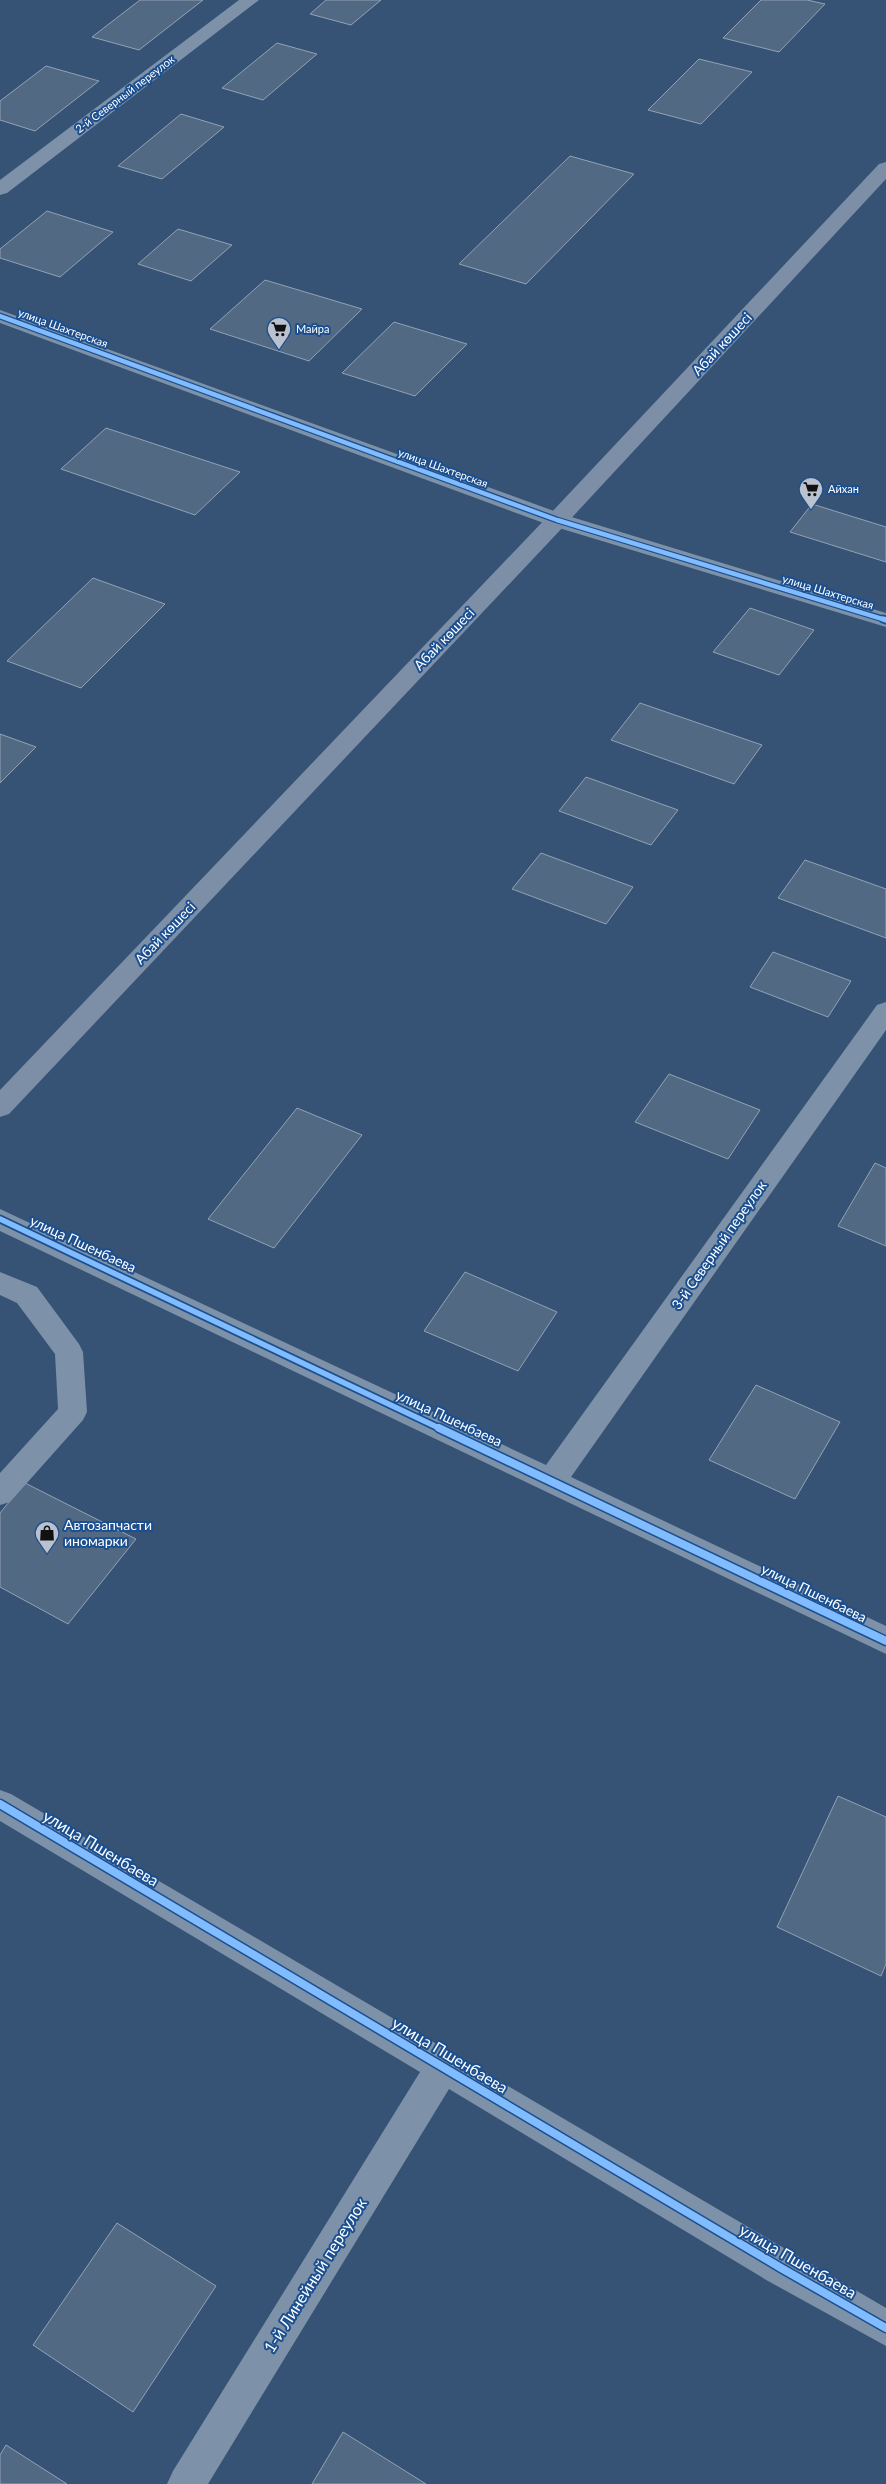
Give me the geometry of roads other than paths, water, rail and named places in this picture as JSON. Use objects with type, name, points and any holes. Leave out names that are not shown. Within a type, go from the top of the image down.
[{"type":"main road","name":"Абай көшесі","points":[[0,1107],[557,520],[886,168]]},
{"type":"street","name":"2-й Северный переулок","points":[[0,189],[250,0]]},
{"type":"street","name":"улица Шахтерская","points":[[0,316],[557,520],[886,620]]},
{"type":"street","name":"3-й Северный переулок","points":[[552,1480],[886,1011]]},
{"type":"street","name":"улица Пшенбаева","points":[[0,1219],[552,1480],[886,1641]]},
{"type":"street","points":[[0,1283],[27,1295],[69,1352],[72,1412],[0,1494]]},
{"type":"street","name":"улица Пшенбаева","points":[[0,1804],[772,2263],[886,2328]]},
{"type":"street","name":"1-й Линейный переулок","points":[[186,2484],[443,2067]]},
{"type":"place","name":"Майра","points":[[279,350]]},
{"type":"place","name":"Айхан","points":[[811,510]]},
{"type":"place","name":"Автозапчасти иномарки","points":[[47,1554]]}]
